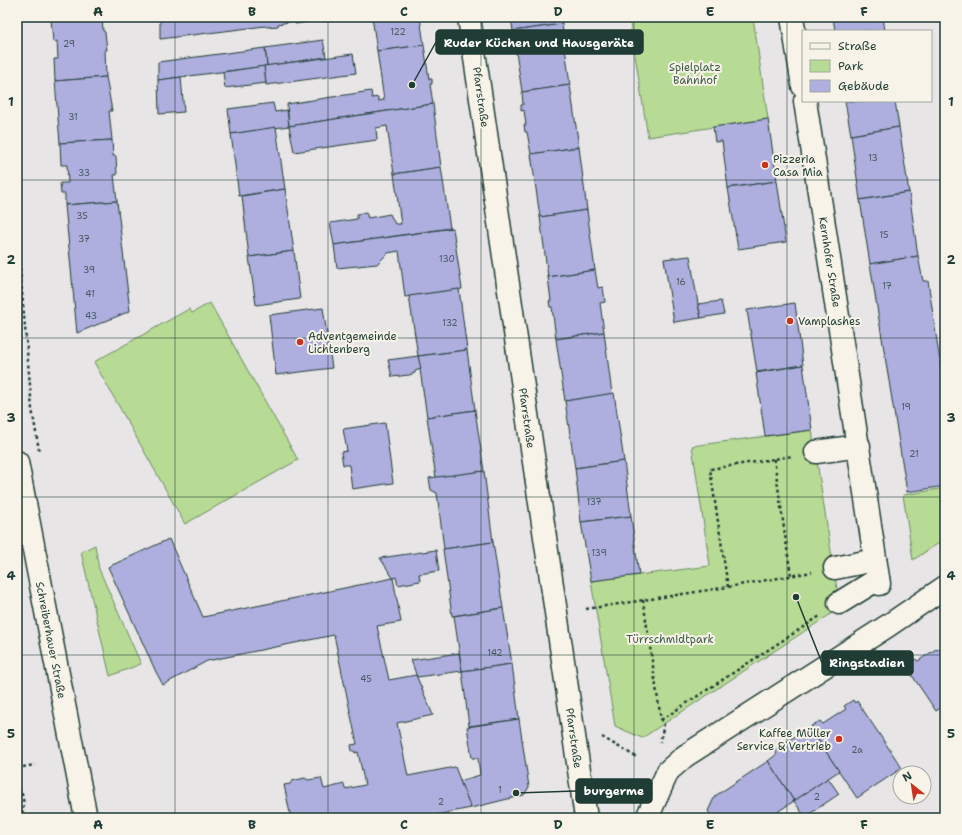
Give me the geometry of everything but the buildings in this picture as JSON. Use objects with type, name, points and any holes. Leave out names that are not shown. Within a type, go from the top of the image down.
[{"type":"street","name":"Pfarrstraße","points":[[469,17],[586,818]]},
{"type":"street","points":[[792,17],[802,80]]},
{"type":"street","name":"Kernhofer Straße","points":[[805,102],[878,574]]},
{"type":"street","points":[[816,452],[859,446]]},
{"type":"street","name":"Schreiberhauer Straße","points":[[17,462],[86,818]]},
{"type":"street","points":[[835,568],[878,574]]},
{"type":"street","points":[[839,603],[878,574]]},
{"type":"street","points":[[647,818],[668,771],[685,756],[945,588]]},
{"type":"path","points":[[728,587],[710,469],[816,452]]},
{"type":"path","points":[[774,459],[791,576]]},
{"type":"path","points":[[586,609],[728,587],[835,568]]},
{"type":"path","points":[[643,600],[661,720],[664,724],[660,742]]},
{"type":"path","points":[[661,720],[839,603]]},
{"type":"path","points":[[602,737],[638,758]]},
{"type":"path","points":[[17,768],[35,765]]},
{"type":"path","points":[[17,782],[23,797],[24,809],[19,818]]},
{"type":"green space","name":"Spielplatz Bahnhof","points":[[629,17],[753,17],[768,119],[648,137]]},
{"type":"green space","points":[[210,303],[298,460],[185,524],[94,362],[189,309],[192,313]]},
{"type":"green space","name":"Türrschmidtpark","points":[[812,430],[840,608],[642,738],[615,726],[591,581],[710,566],[692,446]]},
{"type":"green space","points":[[945,488],[945,539],[913,560],[903,495]]},
{"type":"green space","points":[[95,545],[99,569],[141,664],[110,676],[81,552]]},
{"type":"place","name":"Ruder Küchen und Hausgeräte","points":[[412,85]]},
{"type":"place","name":"Pizzeria Casa Mia","points":[[765,165]]},
{"type":"place","name":"Vamplashes","points":[[790,321]]},
{"type":"place","name":"Adventgemeinde Lichtenberg","points":[[300,342]]},
{"type":"place","name":"Ringstadien","points":[[796,597]]},
{"type":"place","name":"Kaffee Müller Service & Vertrieb","points":[[839,739]]},
{"type":"place","name":"burgerme","points":[[516,793]]}]
